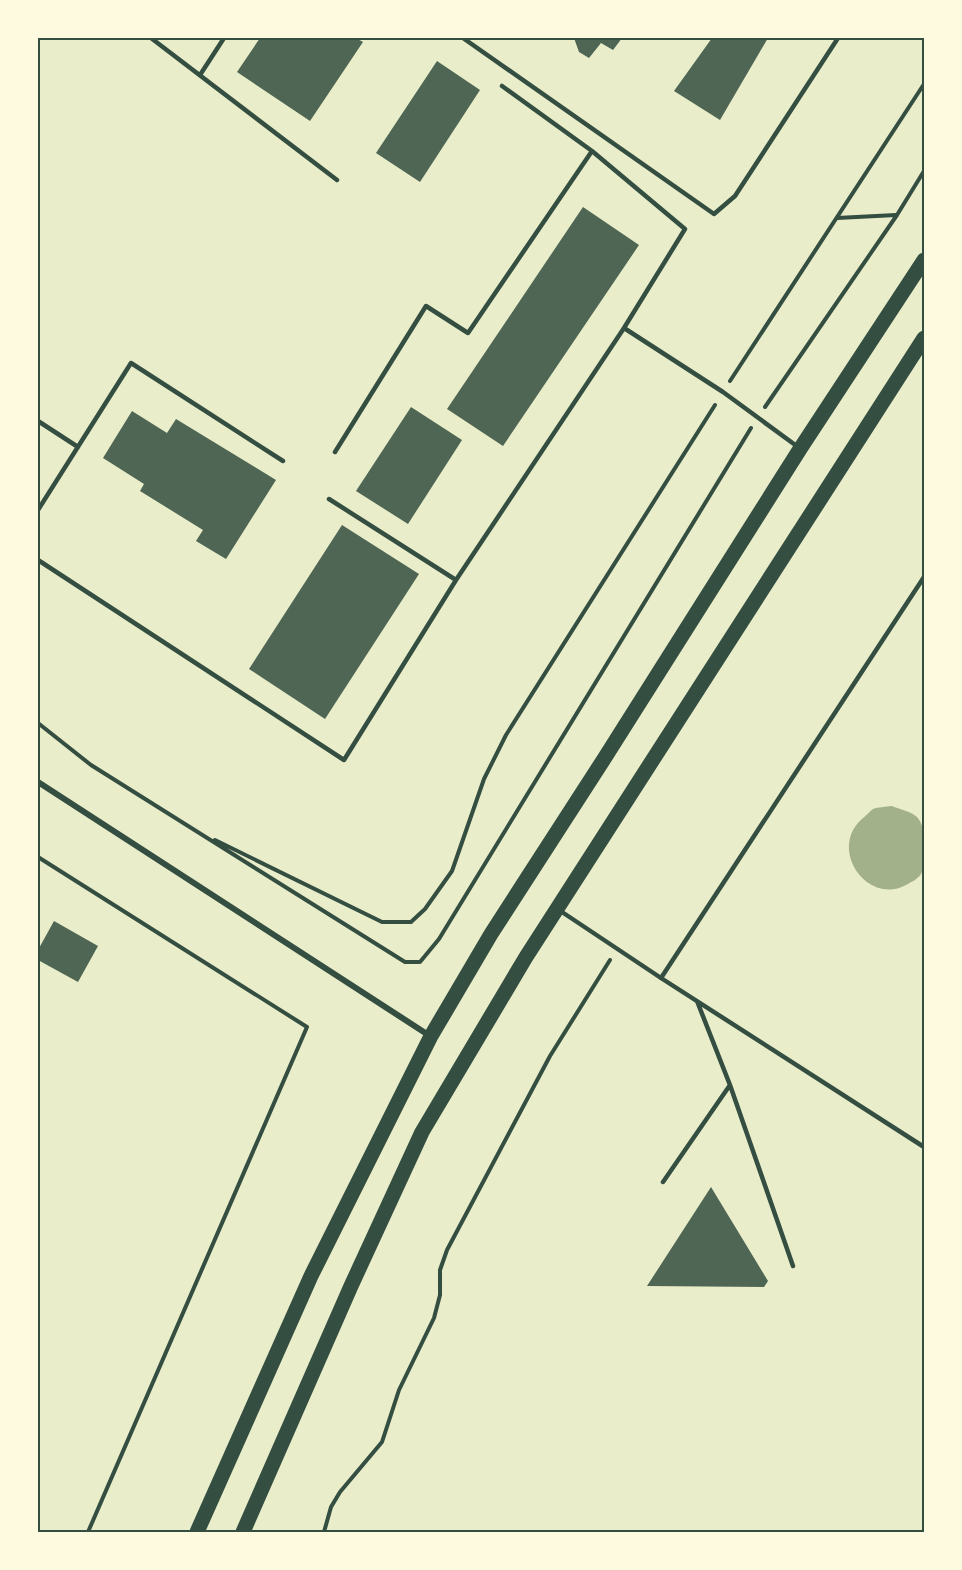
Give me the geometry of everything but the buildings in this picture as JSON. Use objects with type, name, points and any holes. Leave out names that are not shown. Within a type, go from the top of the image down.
[{"type":"main road","points":[[197,1533],[311,1275],[431,1036],[491,933],[800,449],[924,260]]},
{"type":"main road","points":[[243,1533],[351,1286],[422,1132],[520,967],[924,338]]},
{"type":"street","points":[[38,782],[431,1036]]},
{"type":"lane","points":[[151,38],[337,180]]},
{"type":"lane","points":[[200,75],[224,38]]},
{"type":"lane","points":[[463,38],[714,214],[735,196],[838,38]]},
{"type":"lane","points":[[38,560],[344,760],[456,580],[624,328],[685,230],[592,151],[502,86]]},
{"type":"lane","points":[[335,452],[426,306],[468,333],[592,151]]},
{"type":"lane","points":[[624,328],[758,417],[800,449]]},
{"type":"lane","points":[[38,510],[131,363],[283,461]]},
{"type":"lane","points":[[38,421],[78,447]]},
{"type":"lane","points":[[329,499],[456,580]]},
{"type":"lane","points":[[661,978],[924,577]]},
{"type":"lane","points":[[557,909],[924,1147]]},
{"type":"lane","points":[[697,1001],[730,1085],[794,1266]]},
{"type":"lane","points":[[663,1182],[730,1085]]},
{"type":"path","points":[[196,831],[382,922],[411,922],[424,909],[452,871],[484,779],[506,735],[723,393],[924,84]]},
{"type":"path","points":[[38,723],[91,765],[405,962],[420,962],[439,939],[758,417],[897,215],[924,171]]},
{"type":"path","points":[[837,218],[897,215]]},
{"type":"path","points":[[38,857],[308,1027],[88,1533]]},
{"type":"path","points":[[324,1533],[331,1507],[340,1492],[382,1442],[399,1390],[434,1318],[440,1295],[440,1270],[447,1250],[550,1056],[617,949]]},
{"type":"shaded area","points":[[892,806],[909,812],[920,822],[925,836],[925,861],[921,874],[914,881],[891,889],[878,888],[856,871],[849,844],[853,830],[873,809]]}]
